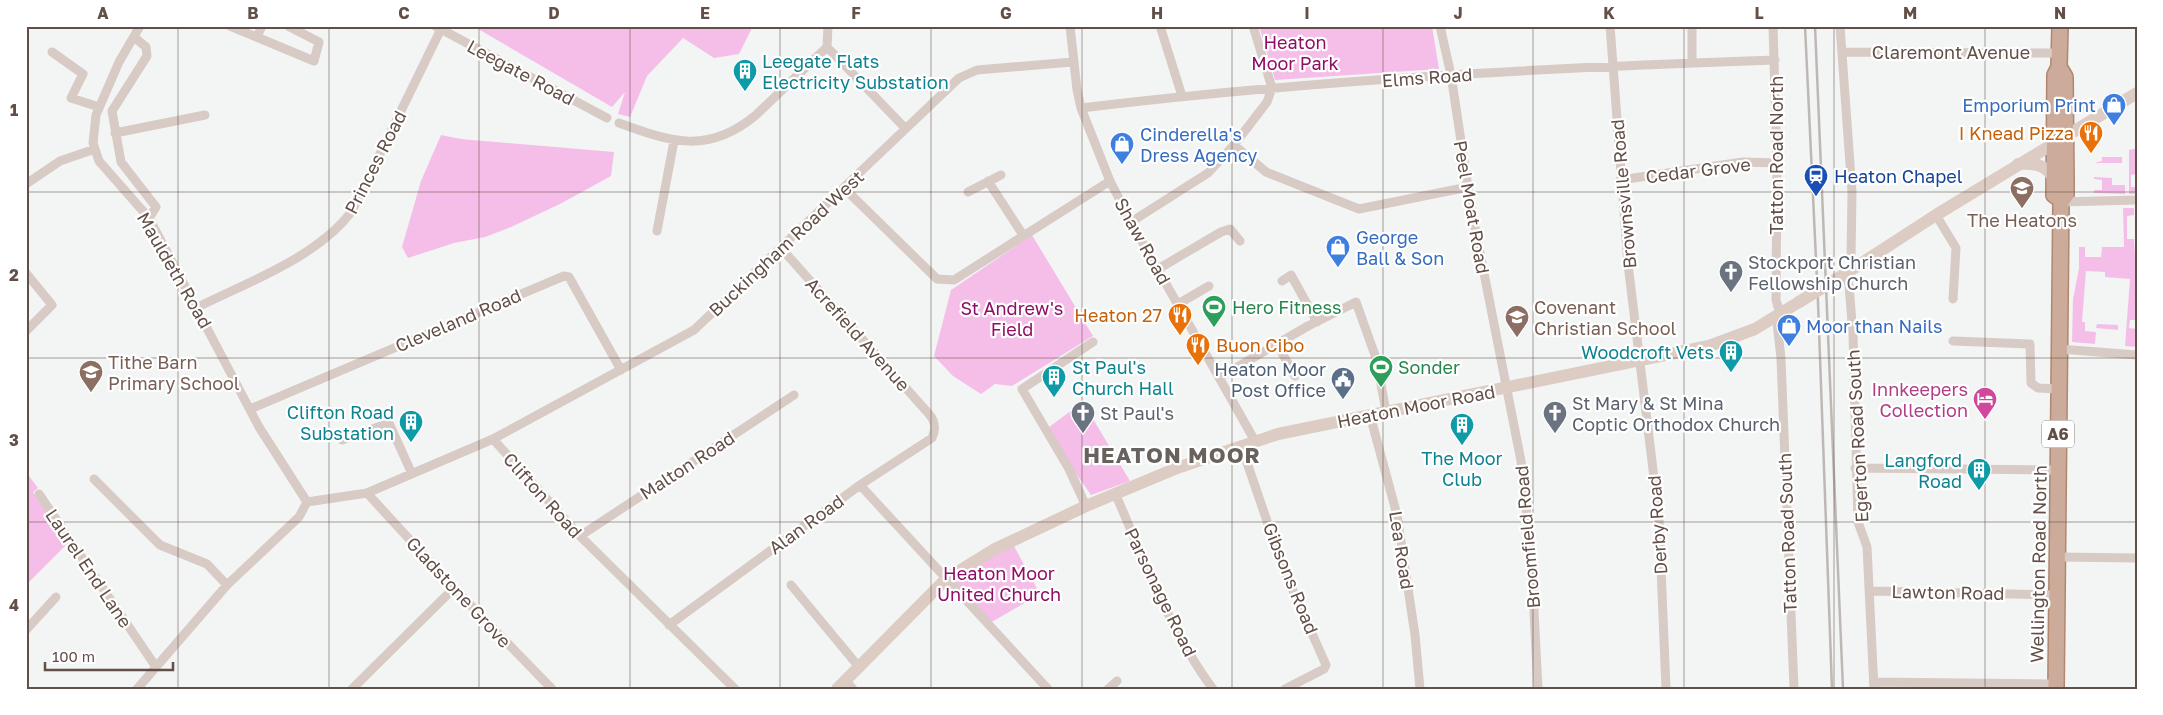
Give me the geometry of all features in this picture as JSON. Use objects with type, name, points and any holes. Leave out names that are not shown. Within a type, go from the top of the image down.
[{"type":"highway","name":"Wellington Road North","points":[[2060,26],[2059,60],[2065,77],[2054,195],[2061,201]]},
{"type":"highway","name":"Wellington Road North","points":[[2056,686],[2061,201],[2066,195],[2060,138]]},
{"type":"main road","name":"Heaton Moor Road","points":[[845,686],[859,667],[946,579],[993,550],[1086,506],[1115,493],[1255,441],[1370,414],[1640,361],[1720,342],[1756,329],[1850,271],[1936,214],[2137,93]]},
{"type":"main road","points":[[2018,164],[2041,165],[2050,172],[2054,179]]},
{"type":"street","name":"Mauldeth Road","points":[[140,26],[119,62],[96,114],[93,143],[99,162],[149,218],[198,307],[250,409],[307,502]]},
{"type":"street","points":[[230,26],[314,60],[319,42],[288,26]]},
{"type":"street","points":[[257,37],[262,26]]},
{"type":"street","points":[[619,123],[674,141],[712,139],[739,128],[781,92],[827,46],[828,26]]},
{"type":"street","name":"Shaw Road","points":[[1070,26],[1073,62],[1081,108],[1110,181],[1131,222],[1255,441]]},
{"type":"street","points":[[1160,26],[1182,96]]},
{"type":"street","points":[[1131,222],[1208,173],[1234,145],[1267,102],[1272,88],[1253,26]]},
{"type":"street","name":"Peel Moat Road","points":[[1440,26],[1451,74],[1468,187],[1506,387]]},
{"type":"street","name":"Brownsville Road","points":[[1610,26],[1620,180],[1640,361]]},
{"type":"street","points":[[1692,26],[1692,63]]},
{"type":"street","name":"Tatton Road North","points":[[1773,26],[1777,163],[1777,316]]},
{"type":"street","name":"Egerton Road South","points":[[1840,26],[1852,192],[1849,285],[1853,336],[1855,468],[1858,522],[1867,547],[1874,685]]},
{"type":"street","name":"Leegate Road","points":[[438,28],[607,118]]},
{"type":"street","name":"Princes Road","points":[[198,307],[318,246],[340,226],[352,211],[438,28]]},
{"type":"street","points":[[134,37],[146,46],[147,56],[112,111],[121,162],[156,207],[149,218]]},
{"type":"street","points":[[827,46],[905,128]]},
{"type":"street","points":[[52,52],[83,74],[71,98],[99,107]]},
{"type":"street","name":"Claremont Avenue","points":[[1842,52],[2059,60]]},
{"type":"street","name":"Elms Road","points":[[1081,108],[1182,96],[1451,74],[1775,60]]},
{"type":"street","name":"Buckingham Road West","points":[[493,439],[694,330],[845,189],[905,128],[960,78],[977,70],[1073,62]]},
{"type":"street","points":[[115,134],[205,115]]},
{"type":"street","points":[[657,231],[674,141]]},
{"type":"street","points":[[1234,145],[1266,172],[1359,210],[1468,187]]},
{"type":"street","points":[[26,184],[60,161],[95,149]]},
{"type":"street","name":"Cedar Grove","points":[[1620,180],[1743,162],[1777,163]]},
{"type":"street","points":[[968,192],[1001,175]]},
{"type":"street","points":[[988,181],[1023,235]]},
{"type":"street","points":[[845,189],[937,279],[954,280],[1110,181]]},
{"type":"street","points":[[2061,201],[2137,200]]},
{"type":"street","points":[[1936,214],[1956,248],[1953,300]]},
{"type":"street","points":[[1158,269],[1189,250],[1230,229],[1240,241]]},
{"type":"street","name":"Acrefield Avenue","points":[[782,248],[935,421]]},
{"type":"street","points":[[26,273],[52,305],[26,331]]},
{"type":"street","points":[[1282,281],[1291,275],[1316,322]]},
{"type":"street","name":"Cleveland Road","points":[[250,409],[564,276],[569,277],[621,370]]},
{"type":"street","points":[[1178,304],[1209,286]]},
{"type":"street","points":[[1220,377],[1316,322],[1356,302],[1376,358],[1386,411]]},
{"type":"street","name":"Tatton Road South","points":[[1777,316],[1794,689]]},
{"type":"street","points":[[1953,341],[2030,344],[2030,383],[2038,388],[2059,389]]},
{"type":"street","points":[[1086,506],[1069,469],[1022,389],[1093,342]]},
{"type":"street","points":[[1277,344],[1295,376]]},
{"type":"street","points":[[2059,349],[2137,355]]},
{"type":"street","name":"Derby Road","points":[[1640,361],[1659,519],[1666,689]]},
{"type":"street","name":"Broomfield Road","points":[[1506,387],[1521,461],[1531,553],[1538,689]]},
{"type":"street","name":"Malton Road","points":[[580,536],[794,395]]},
{"type":"street","name":"Lea Road","points":[[1370,414],[1397,515],[1415,635],[1420,689]]},
{"type":"street","name":"Alan Road","points":[[669,625],[860,484],[932,438],[935,432],[935,421]]},
{"type":"street","points":[[342,440],[389,423],[412,474]]},
{"type":"street","name":"Clifton Road","points":[[307,502],[367,493],[493,439],[580,536],[735,689]]},
{"type":"street","name":"Gibsons Road","points":[[1241,446],[1283,568],[1326,663],[1324,669],[1285,689]]},
{"type":"street","points":[[1855,468],[2058,470]]},
{"type":"street","points":[[94,479],[160,545],[208,564],[227,585]]},
{"type":"street","points":[[860,484],[1048,689]]},
{"type":"street","name":"Gladstone Grove","points":[[367,493],[454,588],[552,689]]},
{"type":"street","name":"Parsonage Road","points":[[1115,493],[1179,632],[1201,673],[1213,689]]},
{"type":"street","name":"Laurel End Lane","points":[[39,494],[156,668]]},
{"type":"street","points":[[137,689],[227,585],[299,517],[307,502]]},
{"type":"street","points":[[2057,557],[2137,558]]},
{"type":"street","points":[[791,584],[859,667]]},
{"type":"street","points":[[352,689],[454,588]]},
{"type":"street","name":"Lawton Road","points":[[1870,591],[2057,594]]},
{"type":"street","points":[[26,630],[56,597]]},
{"type":"street","points":[[1108,689],[1117,681]]},
{"type":"street","points":[[1874,685],[2056,686]]},
{"type":"green space","points":[[473,26],[753,26],[739,54],[714,58],[683,38],[647,76],[630,117],[618,114],[625,92],[612,107]]},
{"type":"green space","name":"Heaton Moor Park","points":[[1259,26],[1432,26],[1439,69],[1275,80]]},
{"type":"green space","points":[[2075,102],[2089,103],[2096,106],[2081,114],[2075,110]]},
{"type":"green space","points":[[441,135],[461,139],[614,152],[611,176],[560,204],[511,227],[485,237],[454,243],[408,258],[402,247],[421,181]]},
{"type":"green space","points":[[2137,148],[2137,174],[2131,175],[2131,187],[2137,187],[2137,194],[2129,194],[2129,150]]},
{"type":"green space","points":[[2102,157],[2122,157],[2122,163],[2094,163],[2102,161]]},
{"type":"green space","points":[[2094,177],[2112,178],[2112,185],[2125,185],[2125,194],[2094,193],[2094,190],[2102,190],[2102,180],[2094,179]]},
{"type":"green space","points":[[2123,208],[2134,208],[2134,215],[2127,216],[2127,239],[2134,239],[2135,256],[2137,256],[2137,320],[2130,320],[2129,328],[2137,329],[2137,347],[2125,346],[2130,279],[2105,277],[2105,272],[2086,271],[2082,322],[2085,322],[2085,331],[2096,332],[2095,344],[2072,342],[2073,299],[2079,268],[2079,247],[2085,247],[2085,257],[2101,257],[2102,247],[2124,247]]},
{"type":"green space","name":"St Andrew's Field","points":[[1032,235],[1093,336],[1012,386],[995,384],[981,394],[953,376],[934,356],[951,290]]},
{"type":"green space","points":[[2097,324],[2118,325],[2118,330],[2096,328]]},
{"type":"green space","points":[[1083,402],[1130,481],[1091,495],[1045,430]]},
{"type":"green space","points":[[26,472],[38,488],[33,492],[67,544],[26,585]]},
{"type":"green space","name":"Heaton Moor United Church","points":[[1014,546],[1040,594],[990,623],[951,579],[992,554]]},
{"type":"railway","points":[[1805,26],[1818,302],[1832,689]]},
{"type":"railway","points":[[1815,26],[1843,689]]},
{"type":"place","name":"Leegate Flats Electricity Substation","points":[[745,92]]},
{"type":"place","name":"Emporium Print","points":[[2114,126]]},
{"type":"place","name":"I Knead Pizza","points":[[2091,154]]},
{"type":"place","name":"Cinderella's Dress Agency","points":[[1122,165]]},
{"type":"place","name":"Heaton Chapel","points":[[1816,197]]},
{"type":"place","name":"The Heatons","points":[[2022,209]]},
{"type":"place","name":"George Ball & Son","points":[[1338,268]]},
{"type":"place","name":"Stockport Christian Fellowship Church","points":[[1731,293]]},
{"type":"place","name":"Hero Fitness","points":[[1214,328]]},
{"type":"place","name":"Heaton 27","points":[[1180,336]]},
{"type":"place","name":"Covenant Christian School","points":[[1517,338]]},
{"type":"place","name":"Moor than Nails","points":[[1789,347]]},
{"type":"place","name":"Buon Cibo","points":[[1198,366]]},
{"type":"place","name":"Woodcroft Vets","points":[[1731,373]]},
{"type":"place","name":"Sonder","points":[[1381,388]]},
{"type":"place","name":"Tithe Barn Primary School","points":[[91,393]]},
{"type":"place","name":"St Paul's Church Hall","points":[[1054,398]]},
{"type":"place","name":"Heaton Moor Post Office","points":[[1343,400]]},
{"type":"place","name":"Innkeepers Collection","points":[[1985,420]]},
{"type":"place","name":"St Paul's","points":[[1083,434]]},
{"type":"place","name":"St Mary & St Mina Coptic Orthodox Church","points":[[1555,434]]},
{"type":"place","name":"Clifton Road Substation","points":[[411,443]]},
{"type":"place","name":"The Moor Club","points":[[1462,446]]},
{"type":"place","name":"Langford Road","points":[[1979,491]]},
{"type":"district","name":"HEATON MOOR","points":[[1172,454]]}]
